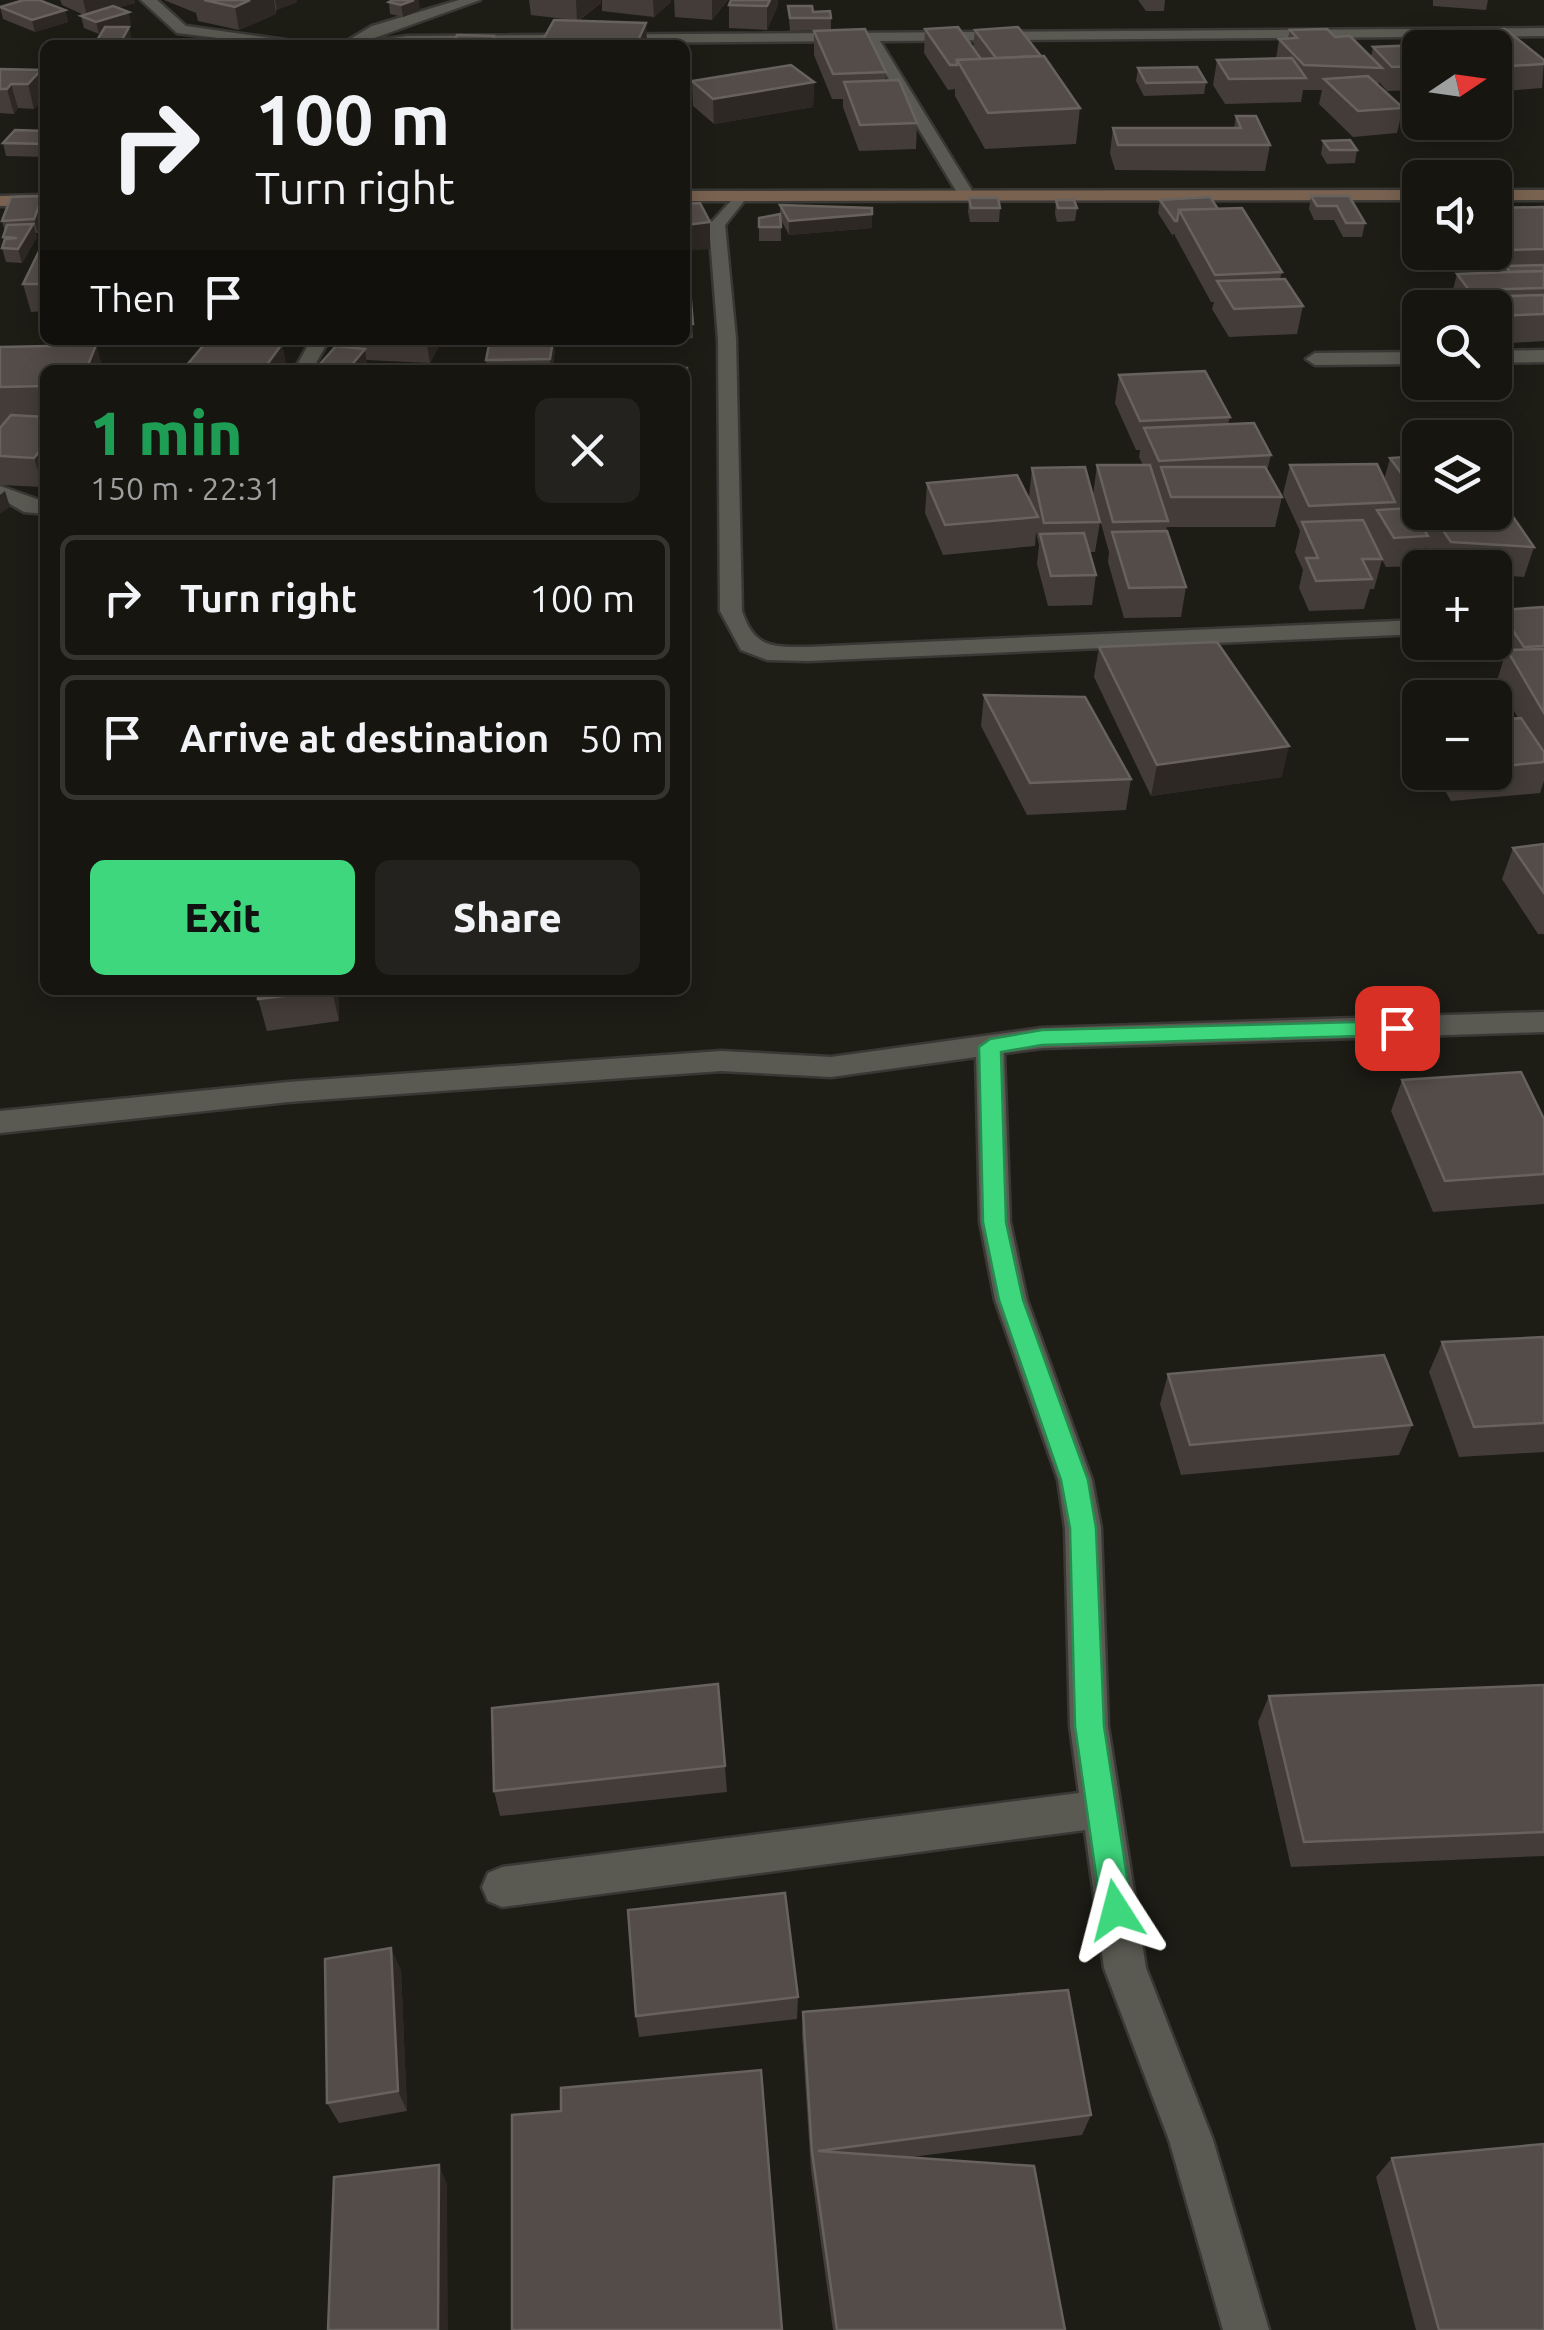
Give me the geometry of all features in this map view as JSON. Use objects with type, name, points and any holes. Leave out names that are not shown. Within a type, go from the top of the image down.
[{"type":"main road","points":[[690,196],[1402,194]]},
{"type":"main road","points":[[1512,195],[1544,195]]},
{"type":"main road","points":[[0,201],[40,200]]},
{"type":"street","points":[[148,0],[167,12],[182,30],[269,40]]},
{"type":"street","points":[[356,40],[473,0]]},
{"type":"street","points":[[377,30],[408,40],[1544,32]]},
{"type":"street","points":[[872,39],[966,194]]},
{"type":"street","points":[[740,196],[717,225],[727,339],[731,611],[737,636],[747,644],[768,654],[808,654],[1402,627]]},
{"type":"street","points":[[1512,357],[1544,356]]},
{"type":"street","points":[[1316,359],[1402,358]]},
{"type":"street","points":[[0,492],[16,494],[31,508],[40,508]]},
{"type":"street","points":[[0,1122],[288,1092],[720,1062],[831,1067],[1042,1038],[1544,1022]]},
{"type":"street","points":[[990,1047],[995,1222],[1011,1300],[1070,1464],[1083,1528],[1090,1726],[1126,1968],[1191,2140],[1246,2330]]},
{"type":"street","points":[[502,1887],[1101,1809]]},
{"type":"building","points":[[39,0],[65,10],[32,20],[0,7]]},
{"type":"building","points":[[204,0],[250,0],[235,7]]},
{"type":"building","points":[[414,0],[401,5],[389,2]]},
{"type":"building","points":[[731,0],[770,0],[767,6],[729,5]]},
{"type":"building","points":[[113,6],[129,12],[96,22],[81,16]]},
{"type":"building","points":[[788,6],[812,6],[813,12],[830,11],[831,18],[790,18]]},
{"type":"building","points":[[554,20],[646,23],[638,40],[543,40]]},
{"type":"building","points":[[105,27],[129,27],[122,40],[97,40]]},
{"type":"building","points":[[958,27],[981,59],[957,60],[957,65],[950,65],[925,29]]},
{"type":"building","points":[[1018,27],[1041,56],[996,58],[975,30]]},
{"type":"building","points":[[865,29],[886,72],[833,74],[814,31]]},
{"type":"building","points":[[1327,29],[1335,37],[1350,36],[1382,68],[1304,65],[1279,39],[1297,38],[1290,30]]},
{"type":"building","points":[[457,35],[494,36],[493,40],[455,40]]},
{"type":"building","points":[[1512,35],[1544,60],[1544,64],[1512,66]]},
{"type":"building","points":[[1402,46],[1402,67],[1392,67],[1373,47]]},
{"type":"building","points":[[1044,56],[1080,108],[988,113],[957,60]]},
{"type":"building","points":[[1292,58],[1306,78],[1229,79],[1217,60]]},
{"type":"building","points":[[791,65],[814,82],[713,99],[692,81]]},
{"type":"building","points":[[1197,67],[1206,82],[1146,83],[1138,68]]},
{"type":"building","points":[[0,69],[40,70],[28,84],[0,89]]},
{"type":"building","points":[[1368,76],[1402,108],[1358,111],[1324,79]]},
{"type":"building","points":[[899,80],[917,123],[860,125],[844,82]]},
{"type":"building","points":[[1236,116],[1256,116],[1270,145],[1118,145],[1113,128],[1241,128]]},
{"type":"building","points":[[15,130],[40,131],[40,144],[3,143]]},
{"type":"building","points":[[1350,140],[1357,150],[1330,150],[1323,141]]},
{"type":"building","points":[[40,196],[34,219],[2,221],[11,197]]},
{"type":"building","points":[[1311,196],[1349,196],[1365,223],[1346,223],[1337,206],[1317,206]]},
{"type":"building","points":[[1210,197],[1218,209],[1179,210],[1177,221],[1160,200]]},
{"type":"building","points":[[969,198],[998,198],[1000,208],[971,208]]},
{"type":"building","points":[[1056,200],[1074,200],[1077,208],[1058,208]]},
{"type":"building","points":[[700,203],[710,222],[690,224],[690,204]]},
{"type":"building","points":[[780,205],[872,208],[872,214],[789,221]]},
{"type":"building","points":[[1544,207],[1544,249],[1512,250],[1512,208]]},
{"type":"building","points":[[1242,208],[1282,272],[1215,275],[1179,210]]},
{"type":"building","points":[[780,214],[781,227],[759,227],[759,218]]},
{"type":"building","points":[[33,224],[18,249],[2,248],[5,239],[17,238],[3,237],[7,225]]},
{"type":"building","points":[[40,249],[40,284],[23,284]]},
{"type":"building","points":[[1544,265],[1544,271],[1510,272],[1512,266]]},
{"type":"building","points":[[1544,271],[1544,288],[1469,290],[1457,274]]},
{"type":"building","points":[[1285,279],[1303,306],[1234,309],[1217,281]]},
{"type":"building","points":[[1544,295],[1544,314],[1512,315],[1512,296]]},
{"type":"building","points":[[96,345],[88,365],[40,365],[40,386],[0,387],[0,347]]},
{"type":"building","points":[[204,345],[281,345],[267,365],[187,365]]},
{"type":"building","points":[[489,345],[552,345],[550,359],[486,360]]},
{"type":"building","points":[[336,346],[365,349],[352,365],[320,364]]},
{"type":"building","points":[[1205,371],[1230,417],[1140,421],[1119,375]]},
{"type":"building","points":[[11,415],[40,417],[40,450],[34,458],[0,456],[0,428]]},
{"type":"building","points":[[1254,423],[1271,455],[1159,461],[1144,428]]},
{"type":"building","points":[[1402,457],[1402,474],[1390,458]]},
{"type":"building","points":[[1377,464],[1395,502],[1309,506],[1290,465]]},
{"type":"building","points":[[1097,465],[1150,465],[1168,521],[1113,522]]},
{"type":"building","points":[[1085,467],[1100,522],[1044,523],[1032,468]]},
{"type":"building","points":[[1161,467],[1265,467],[1282,497],[1171,497]]},
{"type":"building","points":[[1017,475],[1038,517],[945,525],[927,483]]},
{"type":"building","points":[[1402,508],[1402,530],[1424,530],[1428,536],[1394,538],[1377,510]]},
{"type":"building","points":[[1512,515],[1534,547],[1451,542],[1443,530],[1512,530]]},
{"type":"building","points":[[1363,520],[1382,559],[1362,559],[1372,579],[1316,581],[1306,558],[1318,558],[1302,522]]},
{"type":"building","points":[[1167,531],[1186,587],[1129,588],[1112,532]]},
{"type":"building","points":[[1084,533],[1096,575],[1051,576],[1040,534]]},
{"type":"building","points":[[1544,607],[1544,646],[1524,647],[1512,629],[1512,609]]},
{"type":"building","points":[[1217,642],[1289,746],[1157,765],[1099,647]]},
{"type":"building","points":[[1544,649],[1544,713],[1512,659],[1512,650]]},
{"type":"building","points":[[984,695],[1085,697],[1131,779],[1030,783]]},
{"type":"building","points":[[1521,718],[1544,752],[1544,762],[1512,765],[1512,719]]},
{"type":"building","points":[[1544,844],[1544,893],[1513,848]]},
{"type":"building","points":[[258,995],[291,995],[258,999]]},
{"type":"building","points":[[1521,1072],[1544,1119],[1544,1174],[1445,1181],[1402,1080]]},
{"type":"building","points":[[1544,1337],[1544,1423],[1474,1427],[1442,1342]]},
{"type":"building","points":[[1384,1355],[1412,1425],[1190,1445],[1168,1374]]},
{"type":"building","points":[[718,1684],[725,1766],[494,1791],[492,1708]]},
{"type":"building","points":[[1544,1685],[1544,1832],[1304,1842],[1269,1696]]},
{"type":"building","points":[[785,1893],[798,1997],[636,2016],[628,1910]]},
{"type":"building","points":[[391,1948],[398,2091],[327,2103],[325,1959]]},
{"type":"building","points":[[1068,1990],[1091,2115],[818,2151],[1034,2166],[1065,2330],[837,2330],[812,2152],[803,2012]]},
{"type":"building","points":[[761,2070],[782,2330],[512,2330],[512,2115],[561,2111],[561,2088]]},
{"type":"building","points":[[1544,2144],[1544,2330],[1439,2330],[1392,2158]]},
{"type":"building","points":[[439,2165],[438,2330],[328,2330],[334,2177]]},
{"type":"route","points":[[1116,1910],[1090,1726],[1083,1528],[1074,1480],[1055,1419],[1011,1300],[995,1222],[990,1047],[1042,1038],[1397,1028]]}]
